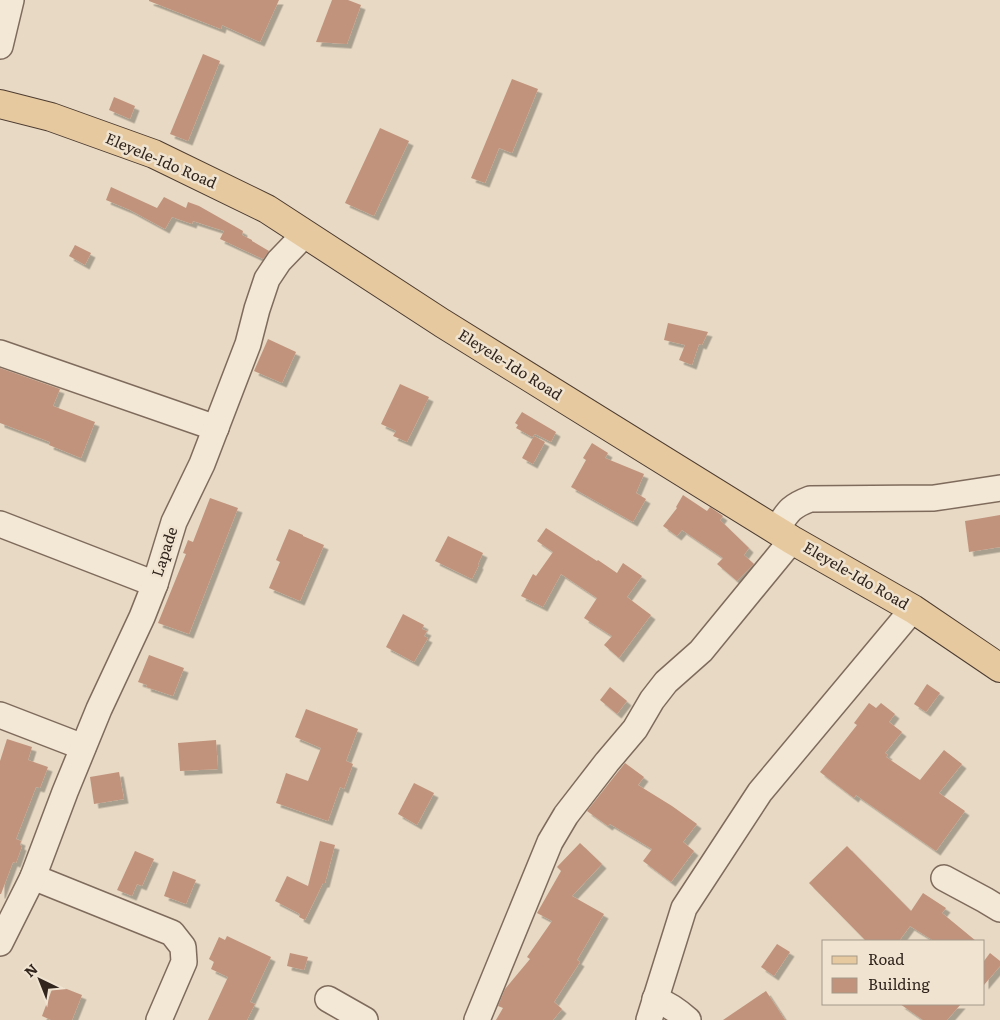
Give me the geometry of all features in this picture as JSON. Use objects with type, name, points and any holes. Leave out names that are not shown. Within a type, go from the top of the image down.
[{"type":"main road","name":"Eleyele-Ido Road","points":[[0,104],[52,117],[154,154],[267,209],[442,323],[784,535],[913,608],[1000,668]]},
{"type":"street","points":[[0,46],[11,0]]},
{"type":"street","name":"Lapade","points":[[0,943],[33,878],[83,747],[142,617],[155,584],[174,522],[202,464],[248,344],[267,279],[279,261],[305,234]]},
{"type":"street","points":[[0,353],[216,428]]},
{"type":"street","points":[[477,1020],[550,842],[566,814],[635,729],[652,700],[666,682],[701,651],[784,535],[788,512],[796,504],[810,499],[934,498],[1000,488]]},
{"type":"street","points":[[0,524],[155,584]]},
{"type":"street","points":[[652,1010],[684,908],[760,792],[913,608]]},
{"type":"street","points":[[0,715],[83,747]]},
{"type":"street","points":[[33,878],[172,933],[183,947],[184,962],[160,1020]]},
{"type":"street","points":[[944,878],[1000,909]]},
{"type":"street","points":[[328,999],[365,1020]]},
{"type":"street","points":[[652,1010],[665,1003],[677,1010],[688,1020]]},
{"type":"building","points":[[149,0],[279,0],[260,42],[222,25],[221,29]]},
{"type":"building","points":[[332,0],[348,0],[361,5],[347,44],[316,42]]},
{"type":"building","points":[[203,54],[220,61],[188,141],[170,134]]},
{"type":"building","points":[[512,79],[538,89],[512,153],[499,148],[485,183],[471,178]]},
{"type":"building","points":[[114,97],[135,106],[130,119],[109,110]]},
{"type":"building","points":[[380,128],[409,141],[374,216],[345,203]]},
{"type":"building","points":[[111,187],[157,208],[164,197],[186,208],[188,202],[199,206],[243,231],[242,235],[269,251],[263,259],[220,239],[224,231],[193,221],[192,224],[172,217],[165,229],[130,210],[106,200]]},
{"type":"building","points":[[75,245],[91,253],[85,265],[69,256]]},
{"type":"building","points":[[668,323],[708,332],[702,345],[699,344],[692,365],[679,360],[685,345],[664,340]]},
{"type":"building","points":[[268,339],[296,352],[282,383],[254,371]]},
{"type":"building","points":[[0,368],[60,389],[53,406],[95,422],[81,458],[49,445],[50,442],[0,423]]},
{"type":"building","points":[[400,384],[429,397],[407,442],[393,436],[396,431],[381,424]]},
{"type":"building","points":[[522,412],[556,432],[551,442],[535,434],[532,437],[516,428],[518,425],[515,423]]},
{"type":"building","points":[[534,436],[545,442],[533,464],[522,458]]},
{"type":"building","points":[[592,443],[608,453],[605,458],[644,474],[636,493],[646,499],[633,522],[571,487],[586,460],[583,458]]},
{"type":"building","points":[[683,495],[707,511],[710,507],[723,516],[720,520],[749,548],[744,555],[754,564],[737,581],[717,564],[723,558],[682,530],[677,536],[663,526],[677,508]]},
{"type":"building","points":[[210,498],[238,508],[189,634],[158,623],[186,554],[183,553],[188,540],[193,542]]},
{"type":"building","points":[[1000,515],[1000,547],[969,552],[965,521]]},
{"type":"building","points":[[546,528],[617,573],[623,563],[642,576],[627,597],[651,615],[619,658],[604,645],[612,636],[584,618],[597,598],[561,574],[543,607],[521,596],[533,574],[536,576],[553,552],[537,541]]},
{"type":"building","points":[[289,529],[324,545],[300,601],[269,588],[280,562],[276,560]]},
{"type":"building","points":[[448,536],[483,553],[472,579],[435,561]]},
{"type":"building","points":[[403,614],[424,625],[422,629],[427,631],[424,636],[428,638],[414,662],[386,647]]},
{"type":"building","points":[[149,655],[184,668],[173,696],[146,687],[147,685],[138,682]]},
{"type":"building","points":[[927,684],[940,693],[926,712],[914,704]]},
{"type":"building","points":[[610,687],[627,701],[617,714],[600,700]]},
{"type":"building","points":[[869,703],[876,708],[881,703],[895,714],[889,722],[902,732],[885,753],[888,755],[886,757],[920,780],[944,750],[962,764],[939,793],[965,811],[936,851],[856,795],[854,798],[820,772],[857,725],[854,723]]},
{"type":"building","points":[[306,709],[358,729],[346,761],[353,764],[344,789],[340,787],[328,821],[276,803],[286,773],[308,781],[321,748],[295,737]]},
{"type":"building","points":[[7,739],[32,747],[28,760],[48,767],[40,788],[36,787],[16,839],[21,841],[20,845],[22,846],[16,863],[13,862],[0,894],[0,761]]},
{"type":"building","points":[[216,740],[218,769],[180,771],[178,743]]},
{"type":"building","points":[[625,763],[644,777],[638,785],[697,824],[683,842],[694,851],[671,882],[643,861],[652,849],[610,824],[608,826],[587,811]]},
{"type":"building","points":[[119,772],[124,799],[94,804],[90,777]]},
{"type":"building","points":[[414,783],[434,793],[417,825],[398,814]]},
{"type":"building","points":[[320,841],[335,845],[325,883],[323,883],[305,920],[299,917],[300,914],[275,901],[287,876],[308,886]]},
{"type":"building","points":[[580,843],[602,864],[572,896],[604,914],[577,960],[580,962],[554,1002],[562,1009],[553,1020],[496,1020],[503,1008],[498,1006],[505,989],[530,959],[527,957],[552,921],[537,913],[561,871],[557,867]]},
{"type":"building","points":[[847,846],[911,911],[923,893],[946,908],[942,913],[975,940],[932,940],[910,926],[900,940],[865,940],[809,883]]},
{"type":"building","points":[[135,851],[154,859],[142,886],[137,884],[132,896],[117,890]]},
{"type":"building","points":[[173,871],[196,880],[186,904],[164,896]]},
{"type":"building","points":[[227,936],[271,957],[250,1002],[255,1004],[247,1020],[208,1020],[228,977],[211,969],[214,962],[209,959],[219,937],[225,940]]},
{"type":"building","points":[[777,944],[790,952],[774,976],[761,967]]},
{"type":"building","points":[[290,953],[308,957],[304,970],[287,966]]},
{"type":"building","points":[[990,953],[1000,961],[1000,966],[985,984],[985,960]]},
{"type":"building","points":[[54,984],[82,995],[72,1020],[51,1020],[42,1016]]},
{"type":"building","points":[[766,991],[785,1020],[723,1020]]},
{"type":"building","points":[[901,1005],[960,1005],[947,1020],[923,1020]]}]
